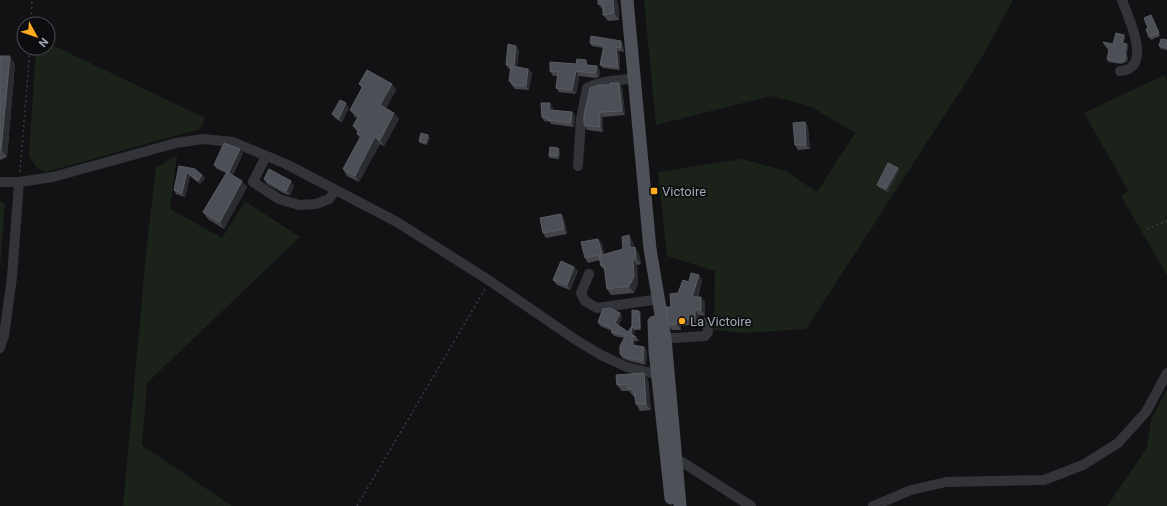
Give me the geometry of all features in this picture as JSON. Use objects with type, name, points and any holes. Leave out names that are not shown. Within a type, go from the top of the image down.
[{"type":"main road","points":[[627,0],[660,339],[655,351],[667,418],[672,468],[672,506]]},
{"type":"main road","points":[[652,263],[653,300],[660,339],[667,359],[667,418]]},
{"type":"main road","points":[[658,372],[667,359]]},
{"type":"main road","points":[[672,468],[680,506]]},
{"type":"street","points":[[1120,72],[1129,70],[1133,66],[1138,45],[1122,0]]},
{"type":"street","points":[[578,166],[581,119],[587,88],[594,84],[608,81],[634,78]]},
{"type":"street","points":[[0,182],[19,182],[53,177],[176,143],[203,139],[233,142],[286,164],[397,222],[490,281],[576,340],[601,355],[627,367],[652,373],[658,372]]},
{"type":"street","points":[[266,156],[253,182],[279,199],[299,205],[316,204],[329,199],[336,190]]},
{"type":"street","points":[[0,348],[4,336],[12,277],[19,182]]},
{"type":"street","points":[[589,274],[581,293],[586,301],[597,308],[653,300]]},
{"type":"street","points":[[660,339],[705,336],[708,332],[707,322]]},
{"type":"street","points":[[873,506],[911,490],[946,482],[1044,480],[1083,465],[1118,442],[1146,412],[1167,373]]},
{"type":"street","points":[[672,468],[682,462],[750,506]]},
{"type":"path","points":[[31,16],[32,0]]},
{"type":"path","points":[[19,182],[29,56]]},
{"type":"path","points":[[1147,229],[1167,221]]},
{"type":"path","points":[[357,506],[490,281]]},
{"type":"shaded area","points":[[644,0],[1013,0],[981,59],[806,329],[745,333],[714,330],[715,271],[667,256],[658,172],[742,159],[786,171],[817,192],[855,133],[810,106],[771,96],[656,125]]},
{"type":"shaded area","points":[[56,47],[205,118],[200,129],[46,172],[37,168],[29,156],[35,56],[56,56]]},
{"type":"shaded area","points":[[1164,75],[1167,80],[1167,275],[1121,196],[1128,190],[1084,113]]},
{"type":"shaded area","points":[[177,155],[170,209],[222,238],[245,201],[300,237],[147,383],[142,445],[232,506],[123,506],[147,244],[156,168]]},
{"type":"shaded area","points":[[0,201],[5,204],[0,266]]},
{"type":"shaded area","points":[[1167,389],[1167,506],[1107,506],[1147,448],[1151,420]]},
{"type":"building","points":[[598,0],[613,0],[614,13],[603,15],[603,4],[598,4]]},
{"type":"building","points":[[1151,15],[1159,33],[1149,37],[1146,29],[1148,28],[1144,18]]},
{"type":"building","points":[[1116,33],[1124,35],[1122,43],[1127,44],[1125,51],[1126,58],[1125,60],[1119,62],[1107,59],[1109,50],[1103,42],[1113,44]]},
{"type":"building","points":[[591,36],[621,41],[621,48],[616,47],[618,67],[600,65],[604,45],[590,43]]},
{"type":"building","points":[[1161,39],[1167,40],[1167,48],[1159,46]]},
{"type":"building","points":[[508,44],[516,46],[514,65],[506,65]]},
{"type":"building","points":[[0,56],[10,56],[1,150],[0,150]]},
{"type":"building","points":[[577,59],[586,60],[586,65],[597,66],[596,72],[576,71],[572,90],[556,88],[558,72],[550,71],[550,62],[576,64]]},
{"type":"building","points":[[511,66],[528,69],[526,86],[512,85],[512,82],[509,81]]},
{"type":"building","points":[[367,70],[392,84],[380,105],[394,113],[380,140],[375,137],[355,176],[343,169],[361,136],[357,134],[359,130],[353,126],[359,115],[350,110],[363,86],[359,84]]},
{"type":"building","points":[[610,83],[619,83],[622,111],[600,112],[600,127],[584,125],[584,115],[590,88],[599,85],[610,85]]},
{"type":"building","points":[[340,100],[346,103],[339,118],[332,114]]},
{"type":"building","points":[[541,103],[550,103],[549,110],[572,112],[571,123],[548,120],[548,118],[542,117]]},
{"type":"building","points":[[805,122],[806,145],[795,145],[793,123]]},
{"type":"building","points":[[421,133],[428,135],[426,143],[419,141]]},
{"type":"building","points":[[224,143],[240,149],[229,172],[214,165]]},
{"type":"building","points":[[550,147],[558,148],[558,156],[549,156]]},
{"type":"building","points":[[888,163],[898,168],[886,189],[877,185]]},
{"type":"building","points":[[179,166],[195,169],[202,175],[198,181],[187,172],[182,193],[174,190]]},
{"type":"building","points":[[269,169],[291,181],[286,191],[264,179]]},
{"type":"building","points":[[227,172],[242,181],[220,222],[203,212]]},
{"type":"building","points":[[561,214],[564,229],[543,233],[540,218]]},
{"type":"building","points":[[629,235],[630,248],[635,247],[636,258],[633,258],[634,277],[629,286],[607,289],[604,265],[601,266],[599,256],[623,249],[622,237]]},
{"type":"building","points":[[598,239],[602,254],[585,258],[581,242]]},
{"type":"building","points":[[561,261],[574,267],[567,285],[553,280]]},
{"type":"building","points":[[691,273],[699,275],[692,297],[701,297],[701,310],[695,310],[695,318],[677,321],[677,324],[668,325],[666,307],[671,307],[670,294],[678,293],[683,280],[689,282]]},
{"type":"building","points":[[610,308],[620,313],[615,323],[628,332],[632,326],[631,334],[636,337],[631,337],[633,340],[632,345],[644,347],[643,361],[620,354],[620,346],[626,335],[611,332],[613,329],[598,322],[603,309]]},
{"type":"building","points":[[632,310],[639,311],[640,328],[632,328]]},
{"type":"building","points":[[644,373],[646,404],[636,404],[634,389],[628,389],[627,384],[617,385],[616,375]]},
{"type":"place","name":"Victoire","points":[[654,191]]},
{"type":"place","name":"La Victoire","points":[[682,321]]}]
